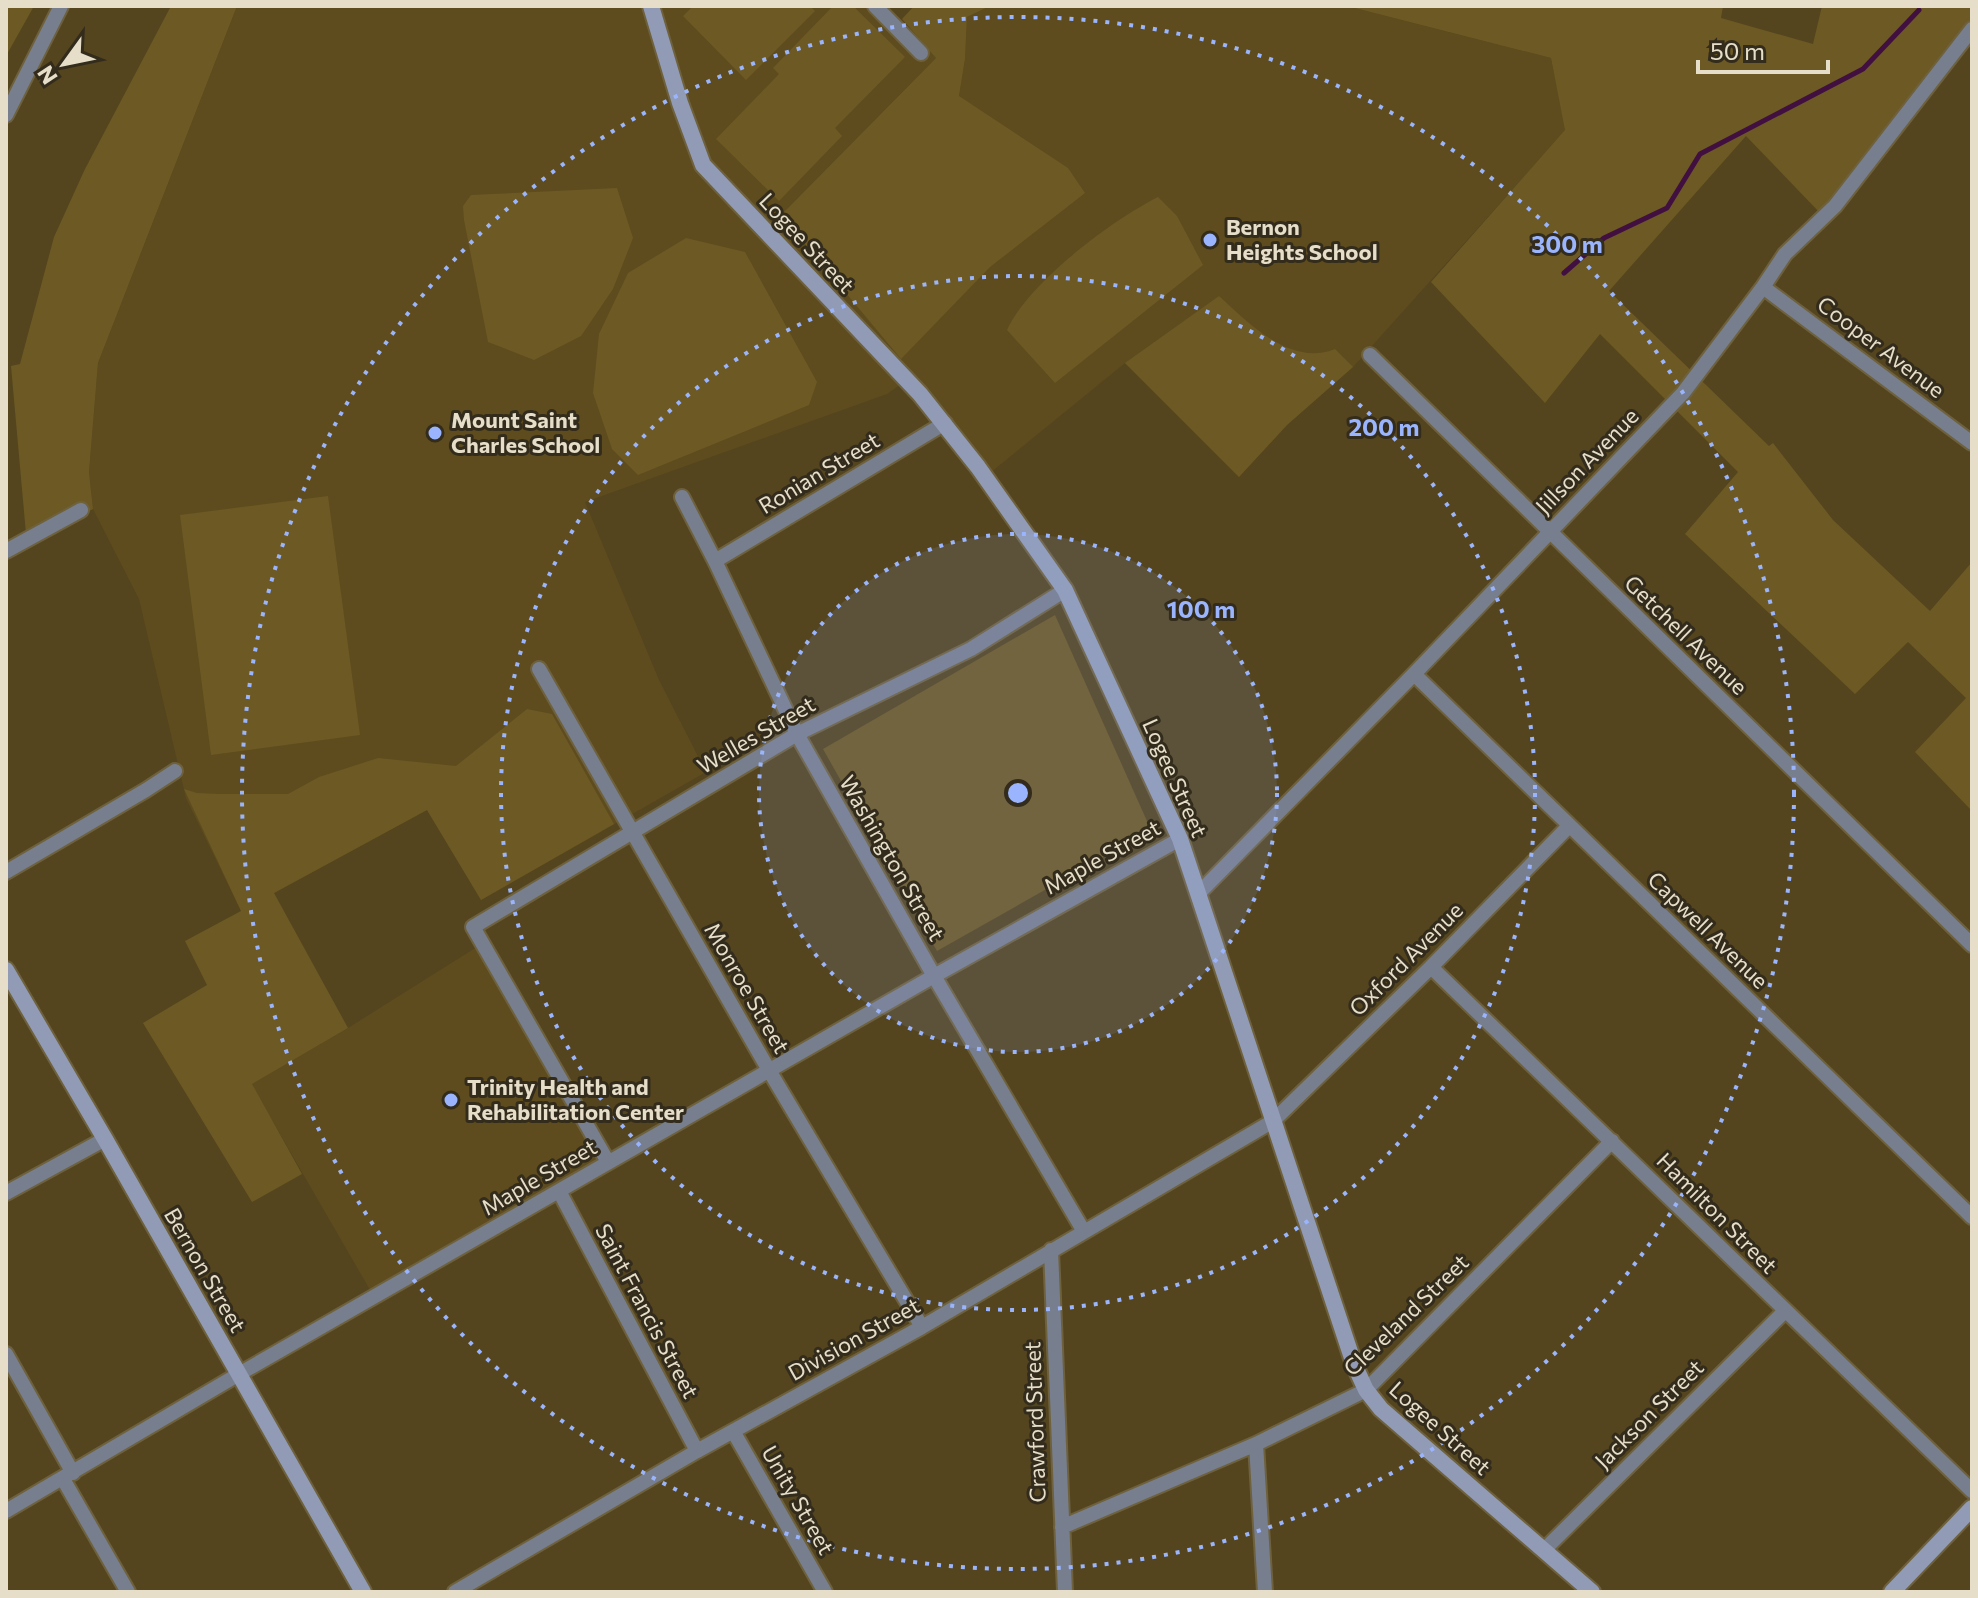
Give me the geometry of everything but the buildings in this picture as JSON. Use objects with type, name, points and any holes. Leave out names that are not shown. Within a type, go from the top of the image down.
[{"type":"street","points":[[6,115],[61,6]]},
{"type":"street","name":"Logee Street","points":[[651,6],[680,103],[703,165],[945,423],[1065,590],[1180,839],[1354,1364],[1366,1390],[1381,1409],[1592,1592]]},
{"type":"street","points":[[875,6],[921,53]]},
{"type":"street","name":"Jillson Avenue","points":[[1199,893],[1683,393],[1785,254],[1835,206],[1971,32]]},
{"type":"street","name":"Cooper Avenue","points":[[1763,287],[1972,443]]},
{"type":"street","name":"Getchell Avenue","points":[[1370,355],[1972,945]]},
{"type":"street","name":"Ronian Street","points":[[715,561],[945,423]]},
{"type":"street","name":"Washington Street","points":[[682,497],[797,734],[1083,1230]]},
{"type":"street","points":[[6,551],[81,510]]},
{"type":"street","name":"Welles Street","points":[[608,1162],[473,927],[797,734],[971,649],[1065,590]]},
{"type":"street","name":"Monroe Street","points":[[539,669],[770,1072],[922,1327]]},
{"type":"street","name":"Capwell Avenue","points":[[1414,674],[1972,1217]]},
{"type":"street","points":[[6,872],[175,771]]},
{"type":"street","name":"Oxford Avenue","points":[[1273,1121],[1431,967],[1569,826]]},
{"type":"street","name":"Maple Street","points":[[6,1511],[608,1162],[1180,839]]},
{"type":"street","name":"Hamilton Street","points":[[1431,967],[1972,1491]]},
{"type":"street","name":"Bernon Street","points":[[6,970],[363,1592]]},
{"type":"street","name":"Division Street","points":[[455,1592],[697,1451],[922,1327],[1273,1121]]},
{"type":"street","points":[[6,1193],[105,1139]]},
{"type":"street","name":"Cleveland Street","points":[[1062,1527],[1256,1444],[1366,1390],[1612,1141]]},
{"type":"street","name":"Saint Francis Street","points":[[559,1191],[697,1451]]},
{"type":"street","name":"Crawford Street","points":[[1051,1250],[1065,1592]]},
{"type":"street","name":"Jackson Street","points":[[1545,1549],[1785,1311]]},
{"type":"street","points":[[6,1354],[128,1592]]},
{"type":"street","name":"Unity Street","points":[[733,1431],[825,1592]]},
{"type":"street","points":[[1256,1444],[1265,1592]]},
{"type":"street","points":[[1892,1592],[1972,1508]]},
{"type":"shaded area","points":[[6,6],[34,6],[6,56]]},
{"type":"shaded area","points":[[171,6],[237,6],[98,363],[89,472],[93,509],[27,545],[11,366],[20,364],[54,237],[85,169]]},
{"type":"shaded area","name":"Mount Saint Charles School","points":[[237,6],[888,6],[937,57],[781,215],[800,237],[959,96],[967,17],[990,6],[1347,6],[1551,58],[1566,130],[1353,367],[1287,425],[1239,477],[1125,363],[990,473],[914,375],[887,394],[585,502],[659,680],[706,772],[481,900],[427,810],[241,911],[186,798],[139,599],[93,509],[89,472],[98,363]]},
{"type":"shaded area","points":[[693,6],[810,6],[815,11],[746,80],[683,16]]},
{"type":"shaded area","points":[[833,6],[853,6],[905,57],[835,128],[842,136],[779,201],[716,139],[779,74],[773,68]]},
{"type":"shaded area","points":[[914,6],[990,6],[967,17],[959,96],[1068,168],[1085,193],[990,267],[901,359],[781,215],[936,58],[902,19]]},
{"type":"shaded area","points":[[1347,6],[1723,6],[1721,18],[1813,44],[1822,6],[1972,6],[1972,25],[1821,214],[1746,136],[1609,291],[1769,446],[1773,443],[1833,520],[1930,611],[1972,562],[1972,811],[1915,752],[1966,698],[1908,642],[1855,694],[1685,534],[1738,472],[1600,334],[1545,403],[1431,282],[1565,130],[1551,58]]},
{"type":"shaded area","points":[[617,188],[633,238],[613,289],[581,336],[534,360],[488,342],[464,220],[463,206],[471,195]]},
{"type":"shaded area","points":[[1158,197],[1177,216],[1203,265],[1055,383],[1007,330],[1033,293],[1073,254]]},
{"type":"shaded area","points":[[686,238],[745,252],[817,382],[809,405],[638,475],[612,449],[593,393],[599,334],[628,273]]},
{"type":"shaded area","points":[[1219,296],[1257,329],[1286,347],[1318,353],[1335,349],[1353,367],[1287,425],[1239,477],[1125,363]]},
{"type":"shaded area","points":[[328,496],[360,735],[211,755],[180,515]]},
{"type":"shaded area","points":[[1055,615],[1151,830],[937,951],[823,749]]},
{"type":"shaded area","points":[[527,709],[552,714],[614,824],[481,900],[427,810],[274,893],[348,1028],[252,1084],[302,1174],[252,1202],[143,1023],[207,985],[185,941],[241,911],[184,789],[197,793],[288,794],[319,777],[378,758],[456,766]]},
{"type":"shaded area","points":[[480,945],[603,1161],[373,1295],[251,1084],[348,1028]]},
{"type":"waterway","points":[[1564,273],[1604,238],[1667,208],[1700,154],[1863,69],[1919,10]]},
{"type":"place","name":"Bernon Heights School","points":[[1210,240]]},
{"type":"place","name":"Mount Saint Charles School","points":[[435,433]]},
{"type":"place","name":"Trinity Health and Rehabilitation Center","points":[[451,1100]]}]
